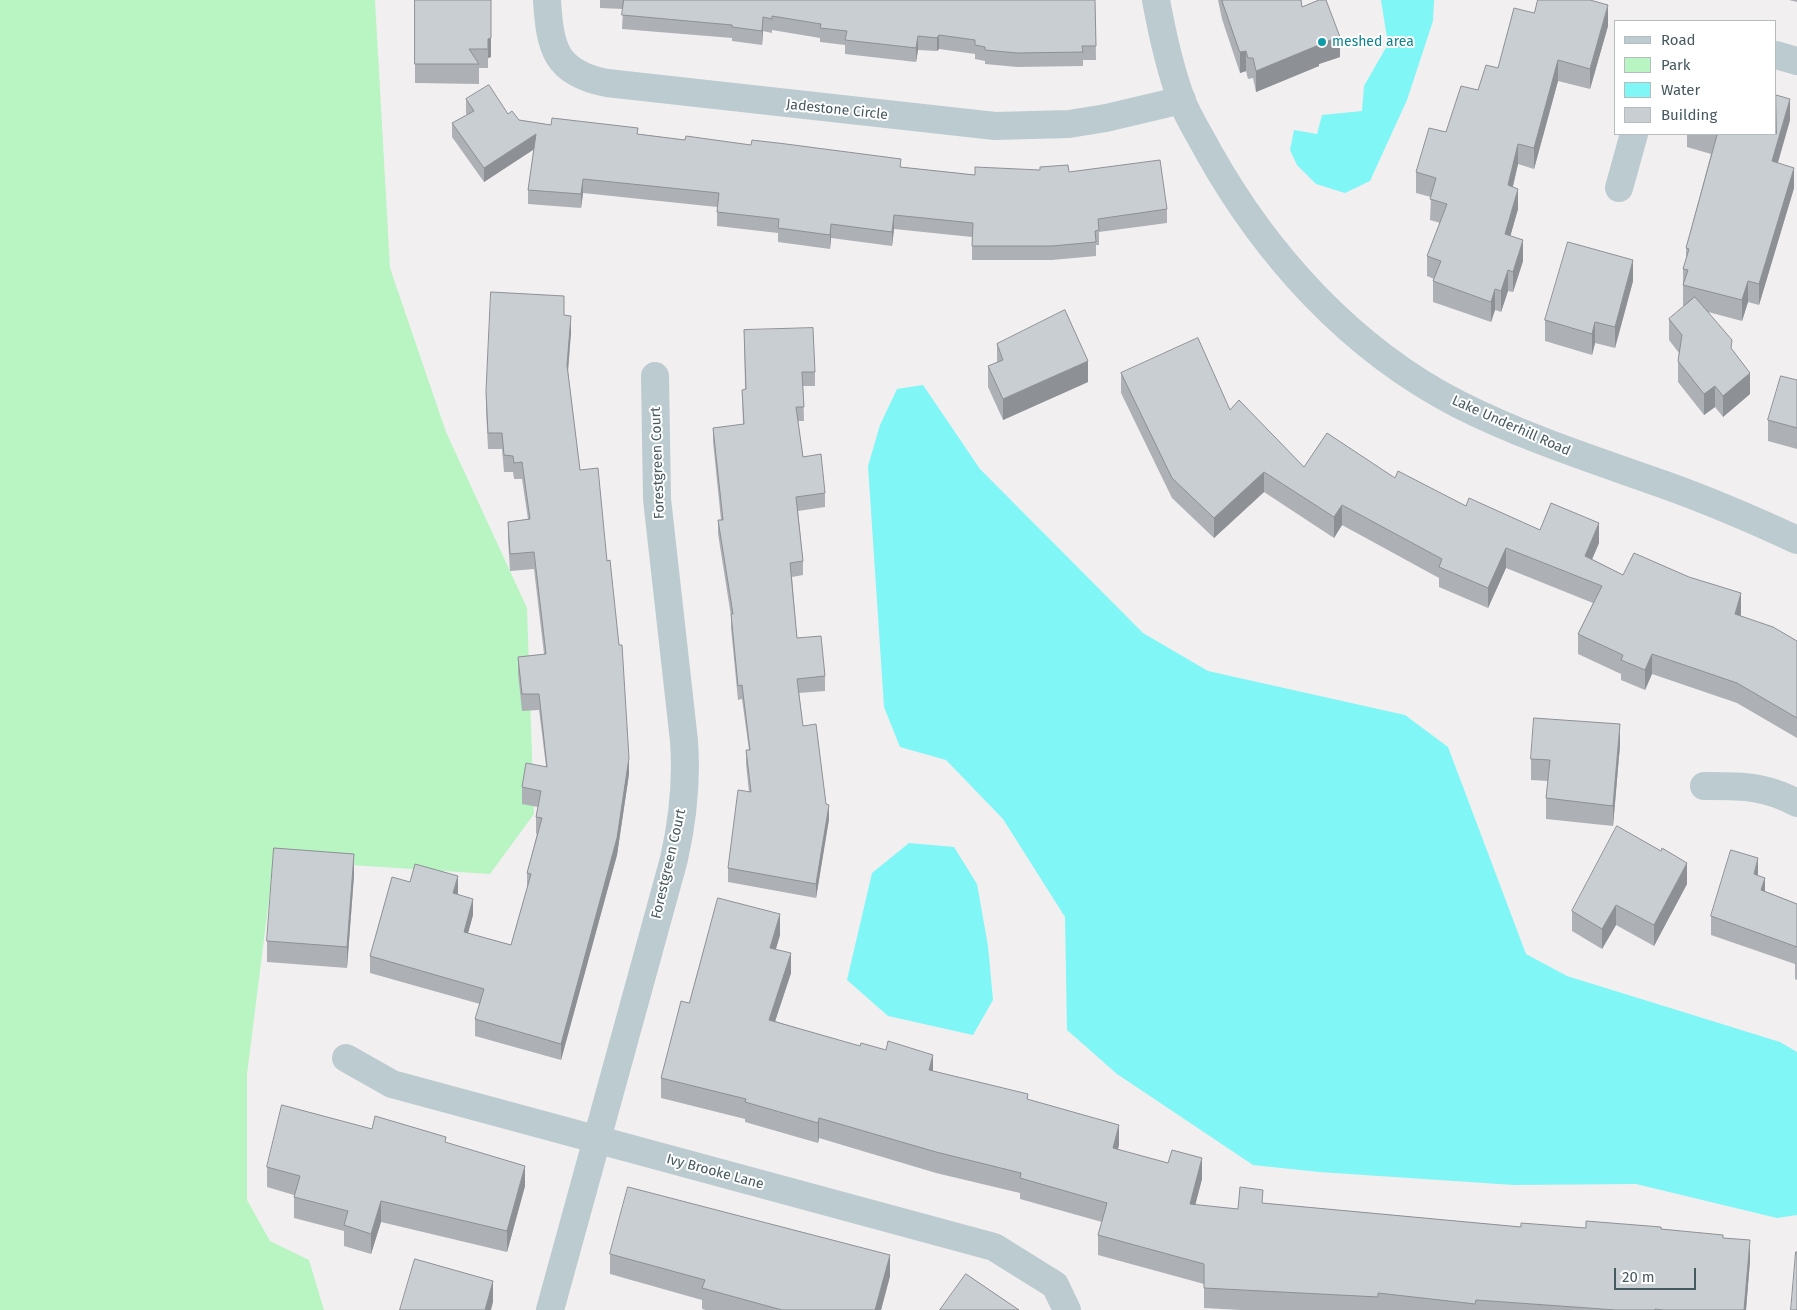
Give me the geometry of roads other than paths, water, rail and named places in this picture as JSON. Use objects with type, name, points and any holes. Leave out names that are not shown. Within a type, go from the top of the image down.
[{"type":"street","name":"Jadestone Circle","points":[[547,0],[550,33],[559,57],[577,76],[606,83],[995,126],[1069,124],[1106,118],[1182,100]]},
{"type":"street","name":"Lake Underhill Road","points":[[1156,0],[1182,100],[1220,172],[1266,240],[1326,308],[1388,360],[1457,403],[1530,437],[1674,488],[1797,540]]},
{"type":"street","points":[[1777,55],[1797,61]]},
{"type":"street","points":[[1619,188],[1634,135]]},
{"type":"street","name":"Forestgreen Court","points":[[550,1310],[674,858],[685,788],[682,713],[657,499],[655,376]]},
{"type":"street","points":[[1704,786],[1752,786],[1782,794],[1797,803]]},
{"type":"street","name":"Ivy Brooke Lane","points":[[346,1058],[392,1084],[994,1247],[1054,1285],[1067,1310]]},
{"type":"water","points":[[1381,0],[1434,0],[1433,21],[1407,100],[1370,181],[1345,193],[1316,184],[1297,165],[1290,150],[1294,130],[1317,134],[1322,115],[1362,111],[1364,86],[1388,44]]},
{"type":"water","points":[[923,385],[980,469],[1143,633],[1208,671],[1405,715],[1448,747],[1526,954],[1567,976],[1780,1042],[1797,1052],[1797,1215],[1777,1218],[1636,1184],[1514,1185],[1319,1172],[1253,1165],[1117,1074],[1067,1030],[1065,917],[1003,819],[946,760],[900,747],[884,707],[868,466],[880,425],[897,389]]},
{"type":"water","points":[[909,843],[954,847],[977,884],[988,946],[993,1000],[973,1035],[888,1016],[847,980],[872,873]]},
{"type":"place","name":"meshed area","points":[[1322,42]]}]
